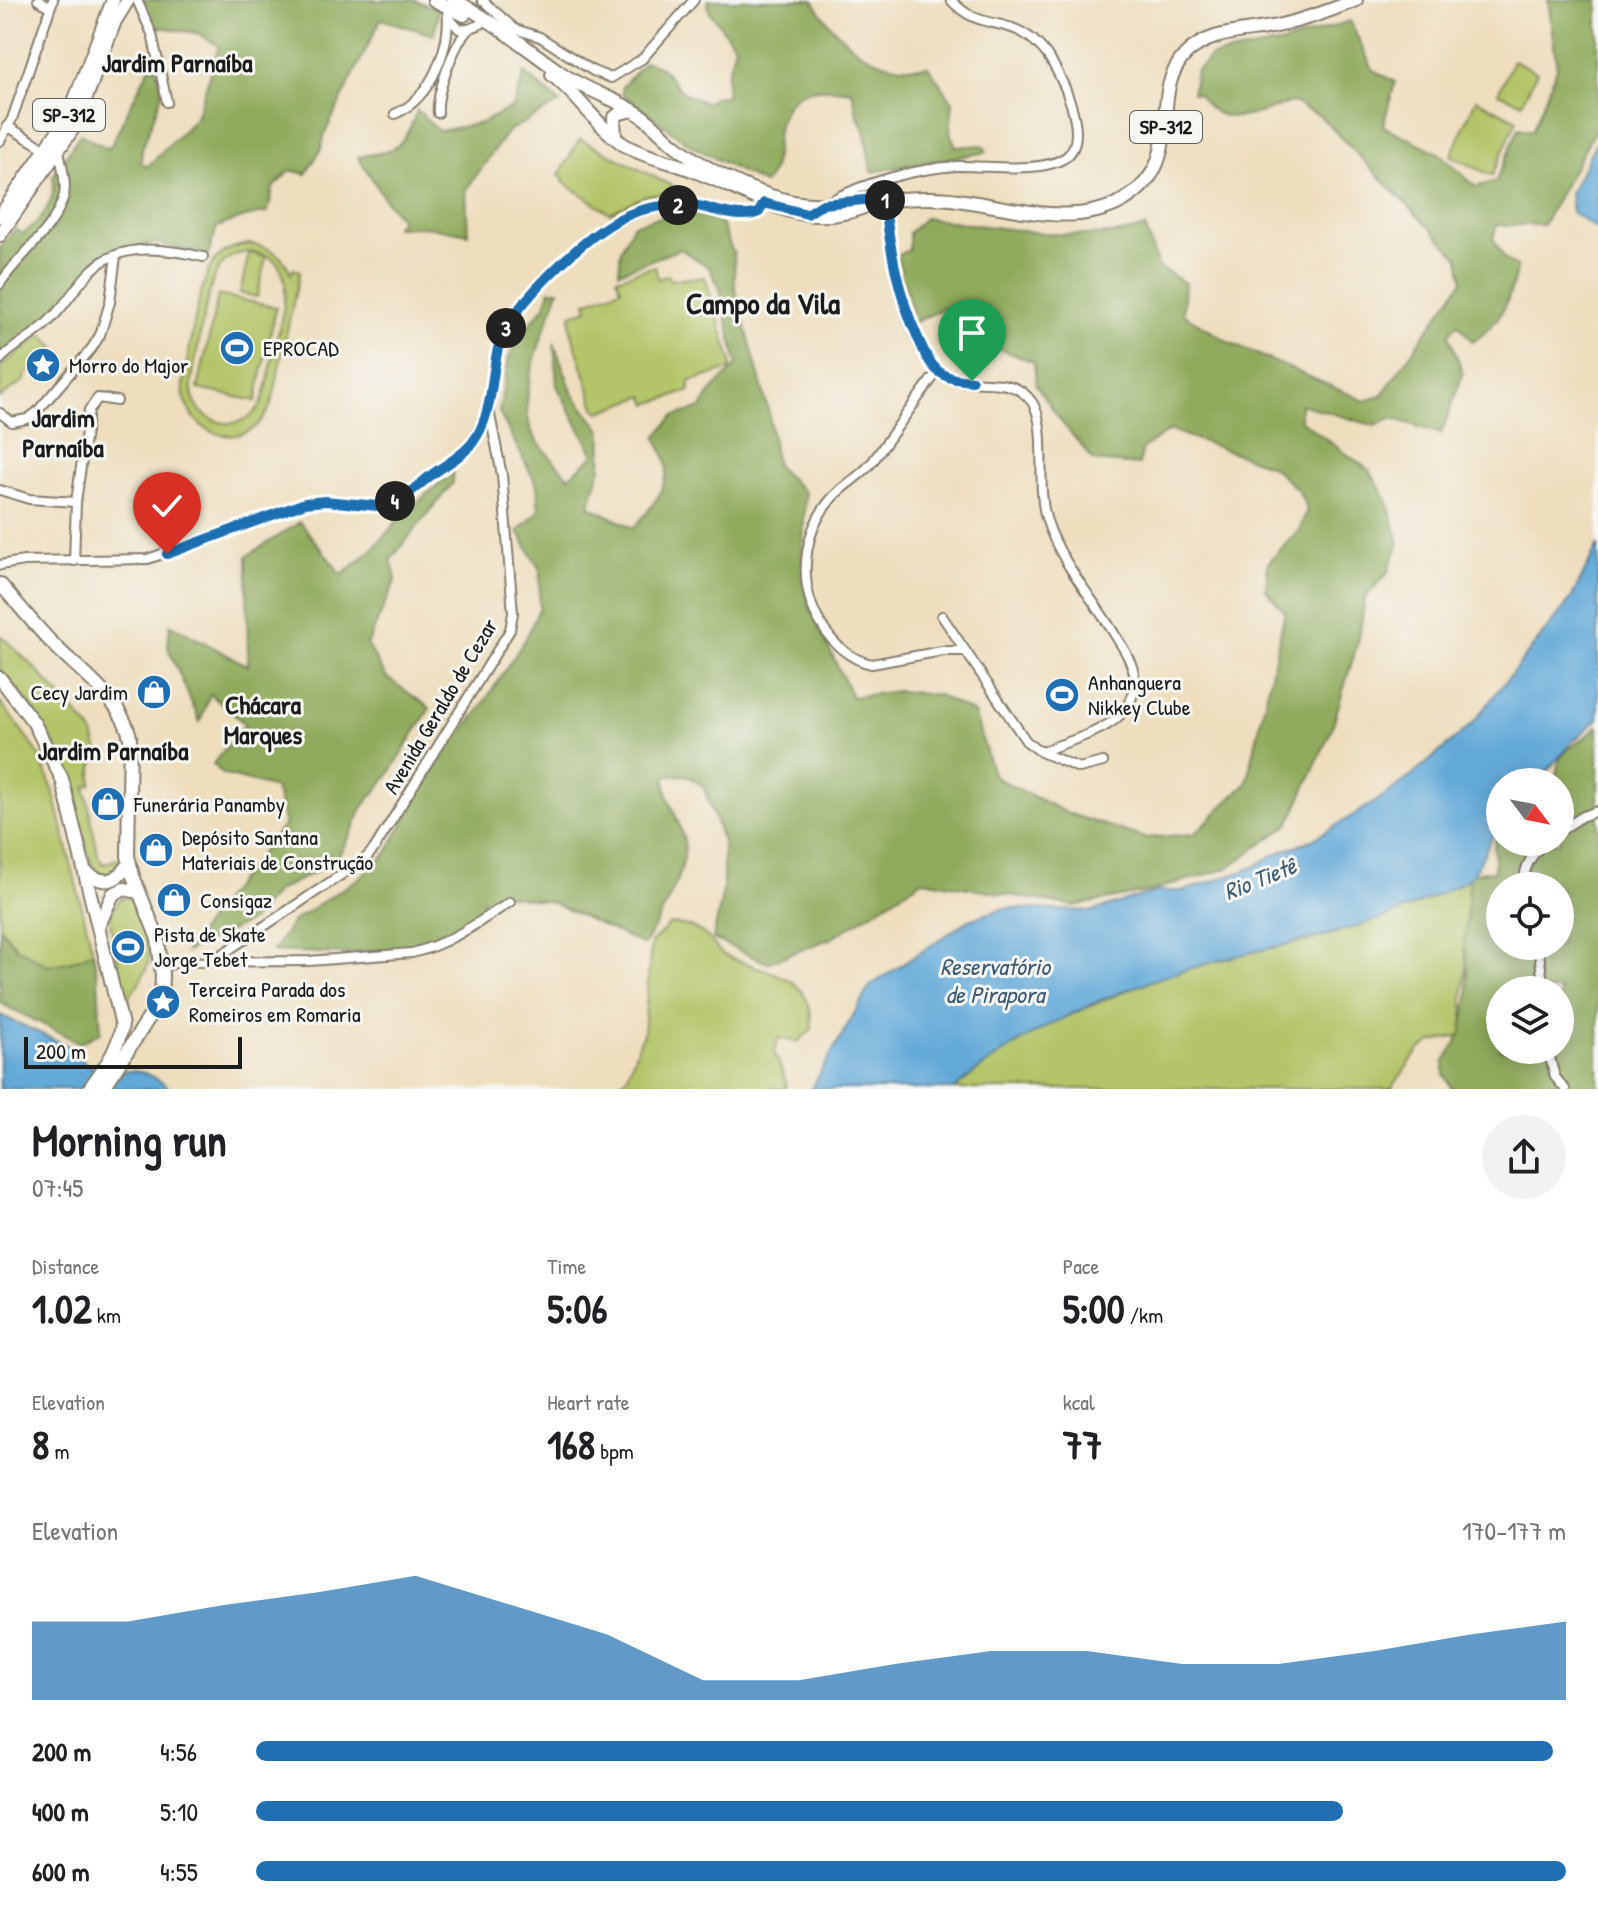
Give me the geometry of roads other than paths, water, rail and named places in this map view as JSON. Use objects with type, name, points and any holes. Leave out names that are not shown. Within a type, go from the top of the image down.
[{"type":"main road","name":"SP-312","points":[[0,235],[53,150],[113,0]]},
{"type":"main road","name":"SP-312","points":[[0,216],[81,111],[115,21],[128,0]]},
{"type":"main road","name":"SP-312","points":[[434,0],[517,35],[575,82],[632,110],[712,170],[760,197],[823,204],[921,196],[1055,214],[1090,211],[1117,203],[1141,185],[1164,147],[1166,97],[1171,77],[1185,56],[1208,39],[1299,20],[1356,0]]},
{"type":"main road","name":"SP-312","points":[[450,8],[559,81],[630,148],[807,214],[840,215],[855,212],[882,199]]},
{"type":"main road","points":[[615,137],[614,118],[632,110]]},
{"type":"main road","points":[[642,152],[652,147],[657,130]]},
{"type":"main road","points":[[0,584],[124,717],[130,737],[129,864],[156,932],[162,975],[161,999],[116,1060],[89,1089]]},
{"type":"main road","points":[[0,678],[34,723],[58,767],[86,872],[122,1025],[116,1060],[103,1089]]},
{"type":"main road","points":[[86,872],[101,881],[112,881],[129,864]]},
{"type":"main road","points":[[99,924],[113,894],[124,889],[139,892]]},
{"type":"street","points":[[0,140],[52,3],[38,0]]},
{"type":"street","points":[[137,0],[155,45],[167,102]]},
{"type":"street","points":[[482,0],[517,35],[540,37],[593,71],[611,78],[642,59],[694,0]]},
{"type":"street","points":[[807,214],[851,190],[933,169],[1042,165],[1066,157],[1073,147],[1075,128],[1068,94],[1045,52],[1025,32],[1008,25],[974,19],[951,0]]},
{"type":"street","points":[[395,114],[419,99],[448,37],[450,8]]},
{"type":"street","points":[[438,113],[440,86],[475,26]]},
{"type":"street","points":[[0,284],[42,235],[64,196],[53,150],[7,126]]},
{"type":"street","name":"Avenida Geraldo de Cezar","points":[[212,961],[365,859],[504,643],[513,613],[502,475],[489,410],[496,361],[503,333],[510,321],[551,275],[597,234],[635,212],[690,205],[754,215],[761,210],[760,197]]},
{"type":"street","points":[[882,199],[893,266],[906,311],[925,354],[938,371],[956,380],[1011,386],[1029,398],[1034,406],[1040,435],[1042,504],[1049,528],[1117,638],[1134,672],[1133,695],[1118,717],[1105,726],[1041,752]]},
{"type":"street","points":[[0,360],[47,324],[93,269],[116,256],[162,248],[203,257]]},
{"type":"street","points":[[0,413],[6,419],[19,422],[36,413],[92,348],[105,323],[116,256]]},
{"type":"street","points":[[938,371],[872,462],[832,498],[822,512],[813,529],[808,549],[805,567],[807,591],[814,614],[827,635],[862,662],[872,664],[942,651],[965,651]]},
{"type":"street","points":[[74,561],[76,502],[89,410],[98,398],[117,401]]},
{"type":"street","points":[[0,565],[24,561],[120,561],[158,556],[305,503],[325,501],[386,505],[405,496],[468,448],[489,410]]},
{"type":"street","points":[[0,490],[29,499],[76,502]]},
{"type":"street","points":[[942,616],[1021,735],[1041,752],[1079,768],[1103,762]]},
{"type":"street","points":[[1574,822],[1598,811]]},
{"type":"street","points":[[162,975],[166,966],[177,962],[309,961],[412,953],[465,931],[510,902]]},
{"type":"street","points":[[159,946],[177,962]]},
{"type":"street","points":[[1552,1064],[1555,1077],[1565,1089]]},
{"type":"water","points":[[1598,138],[1598,230],[1572,212],[1570,193]]},
{"type":"water","name":"Reservatório de Pirapora","points":[[1598,545],[1598,719],[1571,743],[1550,768],[1486,768],[1486,850],[1474,873],[1466,880],[1371,922],[1206,964],[1129,989],[1055,1022],[1020,1042],[954,1089],[811,1089],[870,986],[969,920],[1004,908],[1093,911],[1158,891],[1184,891],[1252,868],[1275,854],[1312,840],[1375,802],[1413,775],[1471,725],[1571,599]]},
{"type":"water","points":[[0,1015],[70,1047],[84,1062],[107,1076],[124,1071],[141,1072],[156,1078],[170,1089],[0,1089]]},
{"type":"place","name":"EPROCAD","points":[[237,348]]},
{"type":"place","name":"Morro do Major","points":[[43,365]]},
{"type":"place","name":"Cecy Jardim","points":[[154,692]]},
{"type":"place","name":"Anhanguera Nikkey Clube","points":[[1062,695]]},
{"type":"place","name":"Funerária Panamby","points":[[108,804]]},
{"type":"place","name":"Depósito Santana Materiais de Construção","points":[[156,850]]},
{"type":"place","name":"Consigaz","points":[[174,900]]},
{"type":"place","name":"Pista de Skate Jorge Tebet","points":[[128,947]]},
{"type":"place","name":"Terceira Parada dos Romeiros em Romaria","points":[[163,1002]]},
{"type":"district","name":"Jardim Parnaíba","points":[[177,63]]},
{"type":"district","name":"Campo da Vila","points":[[763,304]]},
{"type":"district","name":"Jardim Parnaíba","points":[[63,433]]},
{"type":"district","name":"Chácara Marques","points":[[263,720]]},
{"type":"district","name":"Jardim Parnaíba","points":[[113,751]]},
{"type":"water label","name":"Rio Tietê","points":[[1260,879]]}]
